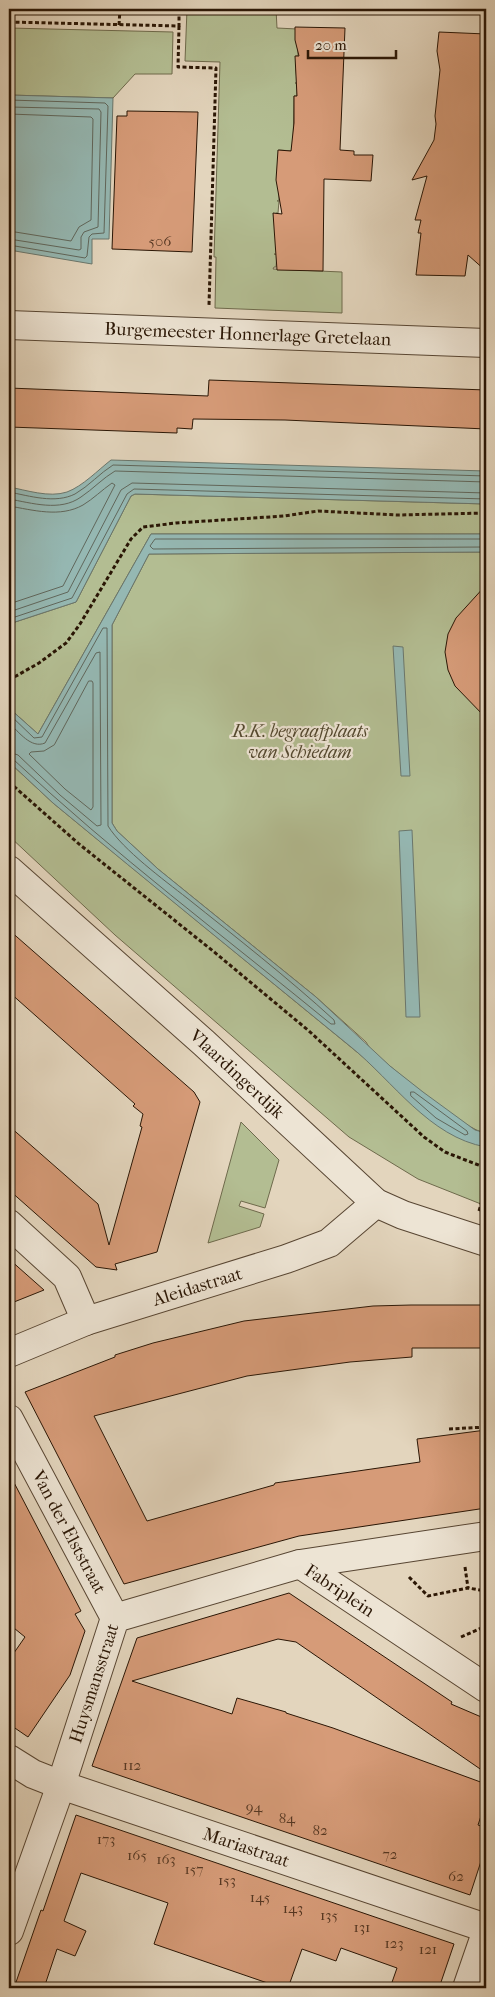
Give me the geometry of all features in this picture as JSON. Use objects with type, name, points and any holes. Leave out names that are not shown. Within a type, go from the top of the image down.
[{"type":"street","name":"Burgemeester Honnerlage Gretelaan","points":[[9,325],[486,344]]},
{"type":"street","name":"Vlaardingerdijk","points":[[9,870],[204,1043],[376,1203],[403,1215],[486,1242]]},
{"type":"street","name":"Aleidastraat","points":[[9,1353],[86,1321],[277,1262],[329,1243],[376,1203]]},
{"type":"street","points":[[9,1224],[67,1277],[86,1321]]},
{"type":"street","name":"Van der Elststraat","points":[[9,1419],[115,1618]]},
{"type":"street","name":"Fabriplein","points":[[300,1564],[486,1536]]},
{"type":"street","name":"Huysmansstraat","points":[[9,1931],[61,1785],[115,1618],[300,1564]]},
{"type":"street","name":"Fabriplein","points":[[300,1564],[486,1688]]},
{"type":"street","name":"Mariastraat","points":[[9,1759],[33,1774],[61,1785],[486,1928]]},
{"type":"street","points":[[467,1988],[486,1933]]},
{"type":"path","points":[[119,25],[120,9]]},
{"type":"path","points":[[179,9],[178,67],[216,68],[208,333]]},
{"type":"path","points":[[9,22],[179,26]]},
{"type":"path","points":[[9,680],[39,663],[66,643],[80,624],[132,539],[143,527],[176,522],[284,516],[318,511],[398,515],[486,512]]},
{"type":"path","points":[[9,782],[79,844],[213,951],[309,1031],[424,1137],[445,1152],[486,1168]]},
{"type":"path","points":[[480,1211],[486,1187]]},
{"type":"path","points":[[448,1429],[486,1427]]},
{"type":"path","points":[[401,1578],[409,1577],[428,1596],[468,1588],[486,1591]]},
{"type":"green space","points":[[187,9],[276,9],[277,28],[297,29],[298,56],[296,56],[298,69],[296,69],[297,82],[295,83],[297,84],[297,96],[294,96],[293,151],[279,150],[279,200],[277,201],[279,201],[278,213],[276,213],[277,254],[274,254],[277,255],[276,267],[273,269],[342,272],[342,313],[215,308],[216,257],[214,257],[220,62],[185,61]]},
{"type":"green space","points":[[9,28],[173,32],[172,74],[135,74],[113,98],[9,95]]},
{"type":"green space","points":[[135,494],[486,504],[486,534],[151,534],[38,734],[9,708],[9,624],[76,602],[131,496]]},
{"type":"green space","name":"R.K. begraafplaats van Schiedam","points":[[486,552],[486,1133],[462,1122],[410,1083],[371,1050],[366,1042],[316,997],[158,869],[117,831],[112,823],[112,625],[149,554]]},
{"type":"green space","points":[[9,762],[53,803],[363,1057],[418,1109],[479,1145],[486,1147],[486,1206],[418,1179],[349,1137],[115,935],[9,836]]},
{"type":"green space","points":[[241,1122],[279,1160],[265,1208],[241,1201],[239,1206],[264,1214],[260,1227],[208,1243]]},
{"type":"water","points":[[9,95],[113,98],[109,239],[92,239],[92,264],[9,250]]},
{"type":"water","points":[[111,460],[486,471],[486,504],[135,494],[131,496],[76,602],[9,624],[9,487],[45,494],[60,494],[85,482]]},
{"type":"water","points":[[151,534],[486,534],[486,552],[149,554],[112,625],[112,823],[117,831],[158,869],[316,997],[390,1066],[475,1130],[486,1133],[486,1147],[466,1141],[447,1132],[429,1120],[351,1047],[53,803],[9,762],[9,708],[38,734]]},
{"type":"water","points":[[393,646],[403,647],[410,776],[401,776]]},
{"type":"water","points":[[412,830],[420,1017],[406,1017],[399,831]]},
{"type":"building","points":[[295,27],[345,28],[340,150],[354,151],[354,155],[373,155],[371,181],[324,179],[323,271],[277,270],[273,213],[282,214],[276,180],[278,150],[291,151],[294,96],[297,96],[295,56],[299,56],[295,40]]},
{"type":"building","points":[[439,32],[486,34],[483,156],[486,156],[486,271],[468,255],[465,276],[416,275],[421,233],[418,233],[421,220],[415,220],[427,176],[412,180],[434,140],[440,70],[437,51]]},
{"type":"building","points":[[127,111],[198,112],[192,252],[112,249],[117,116],[127,116]]},
{"type":"building","points":[[209,380],[486,390],[486,429],[285,420],[193,419],[192,429],[177,428],[177,433],[9,427],[9,388],[208,396]]},
{"type":"building","points":[[486,585],[486,718],[455,686],[448,670],[445,652],[448,634],[456,618]]},
{"type":"building","points":[[9,930],[194,1092],[200,1102],[157,1252],[115,1264],[117,1270],[96,1267],[9,1190],[9,1126],[98,1204],[109,1245],[142,1127],[140,1126],[143,1114],[133,1106],[135,1104],[9,992]]},
{"type":"building","points":[[9,1259],[44,1290],[9,1304]]},
{"type":"building","points":[[486,1305],[486,1348],[412,1348],[412,1357],[350,1362],[247,1376],[94,1416],[147,1521],[274,1485],[275,1483],[420,1462],[417,1439],[486,1430],[486,1508],[299,1536],[124,1584],[25,1392],[115,1357],[115,1355],[153,1343],[244,1321],[373,1306]]},
{"type":"building","points":[[9,1473],[81,1611],[75,1614],[85,1631],[70,1675],[28,1737],[9,1724],[9,1660],[25,1637],[9,1624]]},
{"type":"building","points":[[289,1593],[452,1702],[451,1704],[486,1719],[486,1773],[296,1642],[278,1639],[132,1681],[232,1714],[237,1698],[286,1712],[486,1784],[486,1801],[478,1825],[486,1828],[486,1846],[470,1895],[92,1766],[137,1638]]},
{"type":"building","points":[[76,1815],[454,1944],[439,1988],[390,1988],[397,1968],[341,1948],[336,1961],[302,1949],[288,1988],[282,1988],[154,1944],[168,1903],[81,1873],[64,1921],[86,1931],[75,1956],[57,1949],[44,1988],[14,1988]]}]
